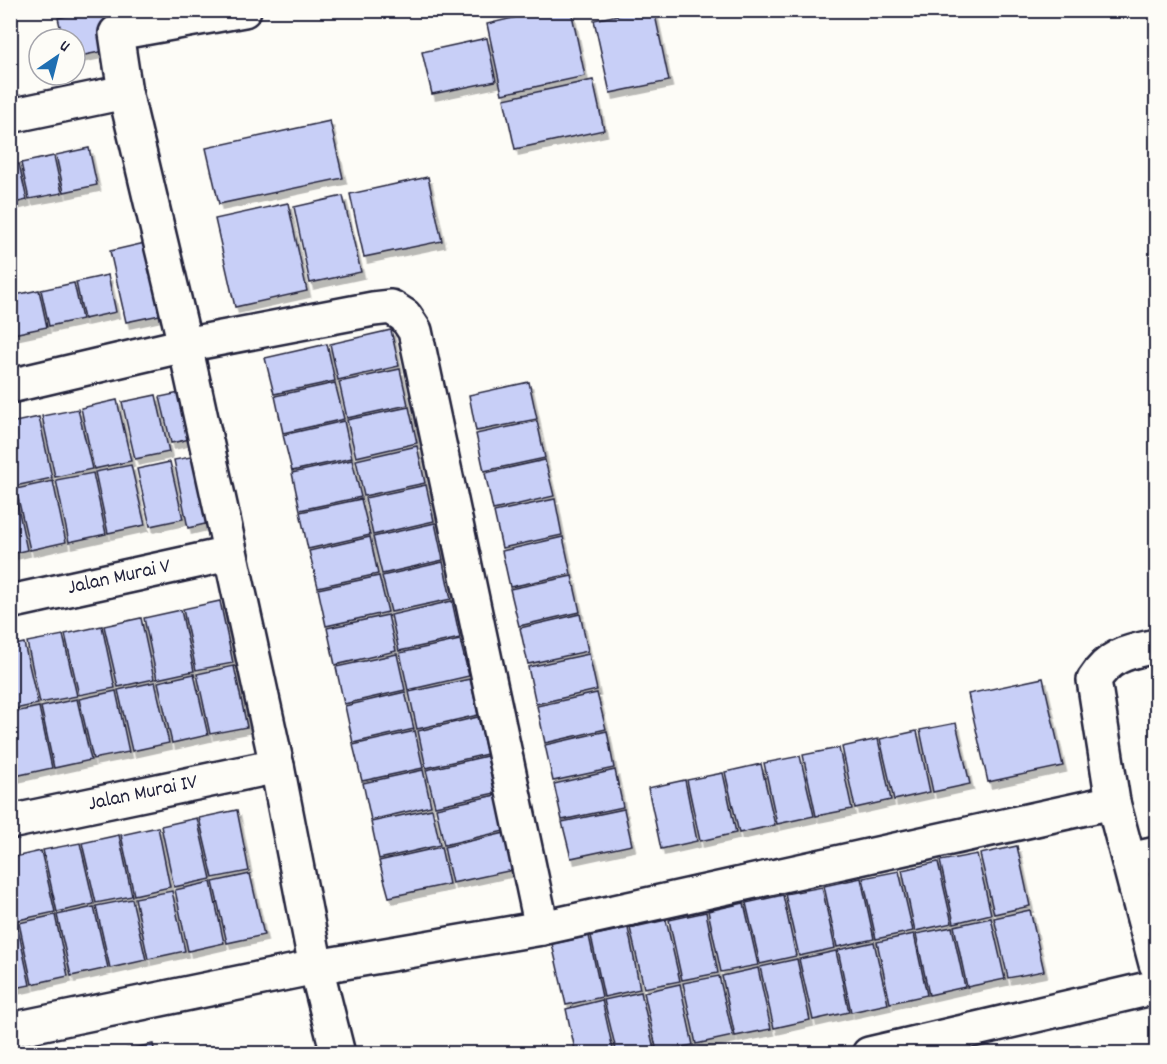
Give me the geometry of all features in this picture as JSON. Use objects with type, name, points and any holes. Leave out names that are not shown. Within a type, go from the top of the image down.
[{"type":"street","points":[[244,10],[113,22],[125,92],[185,345],[277,766],[316,967],[338,1053]]},
{"type":"street","points":[[10,116],[125,92]]},
{"type":"street","points":[[10,386],[185,345],[392,306],[405,316],[411,324],[418,343],[542,928]]},
{"type":"street","name":"Jalan Murai V","points":[[10,602],[229,554]]},
{"type":"street","points":[[1156,646],[1129,652],[1111,660],[1094,680],[1113,802],[1143,857],[1156,964]]},
{"type":"street","name":"Jalan Murai IV","points":[[10,822],[277,766]]},
{"type":"street","points":[[10,1030],[316,967],[542,928],[1113,802]]},
{"type":"street","points":[[869,1053],[1156,987]]},
{"type":"building","points":[[92,10],[105,10],[114,49],[87,55],[87,27],[60,27],[58,18]]},
{"type":"building","points":[[547,10],[571,10],[585,76],[502,94],[487,24]]},
{"type":"building","points":[[642,10],[654,10],[669,81],[610,93],[594,20]]},
{"type":"building","points":[[487,38],[496,81],[432,94],[422,52]]},
{"type":"building","points":[[593,80],[604,130],[515,149],[504,99]]},
{"type":"building","points":[[330,121],[343,178],[219,204],[206,148]]},
{"type":"building","points":[[89,148],[97,185],[64,192],[56,155]]},
{"type":"building","points":[[54,156],[62,193],[29,199],[21,163]]},
{"type":"building","points":[[19,164],[27,200],[10,204],[10,166]]},
{"type":"building","points":[[428,177],[442,241],[364,257],[350,194]]},
{"type":"building","points":[[343,196],[361,272],[310,283],[294,207]]},
{"type":"building","points":[[288,203],[307,291],[235,307],[215,219]]},
{"type":"building","points":[[158,240],[174,312],[126,322],[110,251]]},
{"type":"building","points":[[108,275],[116,312],[84,319],[76,282]]},
{"type":"building","points":[[74,283],[82,319],[49,326],[41,290]]},
{"type":"building","points":[[39,290],[47,327],[13,334],[10,321],[10,296]]},
{"type":"building","points":[[391,330],[399,366],[338,380],[330,344]]},
{"type":"building","points":[[327,344],[335,381],[274,394],[265,358]]},
{"type":"building","points":[[400,369],[408,405],[347,418],[339,382]]},
{"type":"building","points":[[529,382],[537,419],[476,431],[469,395]]},
{"type":"building","points":[[335,383],[344,419],[283,433],[275,396]]},
{"type":"building","points":[[194,390],[204,436],[171,443],[160,397]]},
{"type":"building","points":[[156,395],[169,452],[135,459],[122,402]]},
{"type":"building","points":[[117,400],[131,461],[94,469],[81,408]]},
{"type":"building","points":[[409,407],[417,443],[356,457],[347,420]]},
{"type":"building","points":[[78,409],[92,469],[55,477],[42,416]]},
{"type":"building","points":[[39,417],[52,478],[15,486],[10,462],[10,423]]},
{"type":"building","points":[[344,421],[352,458],[292,471],[283,435]]},
{"type":"building","points":[[537,421],[545,458],[484,471],[476,434]]},
{"type":"building","points":[[417,446],[425,483],[364,496],[356,460]]},
{"type":"building","points":[[207,454],[222,520],[188,528],[174,460]]},
{"type":"building","points":[[352,460],[361,497],[300,510],[292,473]]},
{"type":"building","points":[[545,460],[554,496],[493,510],[485,473]]},
{"type":"building","points":[[170,462],[183,519],[150,526],[137,469]]},
{"type":"building","points":[[131,465],[145,525],[108,533],[95,472]]},
{"type":"building","points":[[93,473],[106,534],[69,542],[56,480]]},
{"type":"building","points":[[53,481],[66,542],[30,550],[16,489]]},
{"type":"building","points":[[426,485],[434,521],[373,535],[365,498]]},
{"type":"building","points":[[14,489],[27,550],[10,554],[10,490]]},
{"type":"building","points":[[361,499],[370,535],[308,549],[300,512]]},
{"type":"building","points":[[555,499],[562,535],[502,548],[494,512]]},
{"type":"building","points":[[435,523],[443,560],[382,574],[373,537]]},
{"type":"building","points":[[370,537],[378,574],[318,587],[309,551]]},
{"type":"building","points":[[563,537],[571,574],[510,587],[502,551]]},
{"type":"building","points":[[443,562],[451,599],[391,612],[382,576]]},
{"type":"building","points":[[379,576],[388,612],[326,626],[318,589]]},
{"type":"building","points":[[572,576],[580,612],[519,626],[510,589]]},
{"type":"building","points":[[220,601],[233,663],[196,670],[183,609]]},
{"type":"building","points":[[452,601],[460,638],[399,651],[391,615]]},
{"type":"building","points":[[181,610],[194,671],[157,679],[144,618]]},
{"type":"building","points":[[580,614],[588,651],[528,664],[520,628]]},
{"type":"building","points":[[388,615],[396,651],[335,665],[327,628]]},
{"type":"building","points":[[141,618],[154,679],[118,687],[104,626]]},
{"type":"building","points":[[102,626],[115,688],[79,695],[65,634]]},
{"type":"building","points":[[63,635],[77,696],[40,703],[27,642]]},
{"type":"building","points":[[460,640],[469,676],[408,690],[400,653]]},
{"type":"building","points":[[24,643],[38,704],[10,710],[10,646]]},
{"type":"building","points":[[397,654],[405,690],[344,704],[336,667]]},
{"type":"building","points":[[589,654],[597,690],[536,704],[528,667]]},
{"type":"building","points":[[234,666],[247,727],[210,734],[197,674]]},
{"type":"building","points":[[194,674],[208,735],[172,743],[158,682]]},
{"type":"building","points":[[1043,678],[1063,766],[988,782],[968,694]]},
{"type":"building","points":[[470,679],[478,715],[417,729],[409,692]]},
{"type":"building","points":[[155,682],[169,743],[132,751],[118,690]]},
{"type":"building","points":[[116,691],[129,752],[93,759],[79,699]]},
{"type":"building","points":[[405,692],[414,729],[353,743],[345,706]]},
{"type":"building","points":[[597,693],[606,729],[545,743],[537,706]]},
{"type":"building","points":[[77,699],[91,760],[54,768],[41,707]]},
{"type":"building","points":[[39,707],[52,768],[15,776],[10,754],[10,713]]},
{"type":"building","points":[[478,717],[487,754],[426,768],[418,731]]},
{"type":"building","points":[[956,723],[970,784],[933,792],[920,730]]},
{"type":"building","points":[[415,731],[423,768],[362,781],[353,745]]},
{"type":"building","points":[[607,731],[614,768],[553,781],[545,745]]},
{"type":"building","points":[[917,731],[930,792],[894,800],[880,739]]},
{"type":"building","points":[[878,739],[891,800],[855,808],[842,747]]},
{"type":"building","points":[[839,748],[852,809],[816,816],[803,755]]},
{"type":"building","points":[[487,756],[495,793],[435,806],[426,770]]},
{"type":"building","points":[[800,756],[814,816],[777,824],[764,763]]},
{"type":"building","points":[[761,764],[775,825],[739,833],[725,772]]},
{"type":"building","points":[[423,770],[431,806],[371,820],[363,783]]},
{"type":"building","points":[[615,770],[623,807],[562,820],[554,784]]},
{"type":"building","points":[[723,773],[736,833],[700,841],[687,780]]},
{"type":"building","points":[[685,780],[697,841],[661,849],[648,788]]},
{"type":"building","points":[[496,795],[504,831],[444,845],[436,808]]},
{"type":"building","points":[[432,809],[440,845],[379,859],[371,822]]},
{"type":"building","points":[[624,809],[632,845],[571,858],[562,822]]},
{"type":"building","points":[[237,810],[249,871],[213,878],[199,818]]},
{"type":"building","points":[[197,818],[211,879],[174,887],[161,826]]},
{"type":"building","points":[[158,827],[170,887],[134,895],[121,835]]},
{"type":"building","points":[[505,833],[513,870],[452,883],[444,847]]},
{"type":"building","points":[[119,835],[132,896],[96,903],[82,843]]},
{"type":"building","points":[[80,843],[94,904],[57,912],[43,850]]},
{"type":"building","points":[[1017,846],[1030,906],[994,914],[980,854]]},
{"type":"building","points":[[441,847],[449,884],[389,897],[379,861]]},
{"type":"building","points":[[41,851],[55,912],[18,920],[10,885],[10,858]]},
{"type":"building","points":[[977,854],[991,914],[954,923],[940,861]]},
{"type":"building","points":[[938,862],[952,923],[915,931],[902,870]]},
{"type":"building","points":[[899,871],[913,931],[876,939],[863,878]]},
{"type":"building","points":[[250,874],[264,935],[227,943],[213,882]]},
{"type":"building","points":[[861,878],[874,939],[837,947],[824,886]]},
{"type":"building","points":[[211,882],[224,943],[188,951],[175,890]]},
{"type":"building","points":[[822,887],[835,948],[799,956],[785,894]]},
{"type":"building","points":[[172,891],[185,951],[148,959],[135,898]]},
{"type":"building","points":[[783,895],[796,956],[760,964],[746,903]]},
{"type":"building","points":[[10,897],[16,920],[10,921]]},
{"type":"building","points":[[132,899],[146,960],[110,968],[96,906]]},
{"type":"building","points":[[744,903],[758,965],[721,972],[708,911]]},
{"type":"building","points":[[94,907],[108,968],[71,976],[57,915]]},
{"type":"building","points":[[1030,910],[1044,971],[1008,978],[994,918]]},
{"type":"building","points":[[706,912],[718,973],[682,980],[669,920]]},
{"type":"building","points":[[55,915],[68,976],[32,984],[19,923]]},
{"type":"building","points":[[991,918],[1005,979],[967,987],[954,926]]},
{"type":"building","points":[[666,920],[680,981],[644,988],[630,928]]},
{"type":"building","points":[[17,924],[30,985],[10,989],[10,925]]},
{"type":"building","points":[[952,927],[965,987],[929,995],[916,934]]},
{"type":"building","points":[[628,928],[640,989],[604,997],[591,936]]},
{"type":"building","points":[[914,934],[927,995],[890,1003],[877,942]]},
{"type":"building","points":[[589,936],[602,997],[566,1005],[552,944]]},
{"type":"building","points":[[874,942],[888,1004],[851,1012],[838,950]]},
{"type":"building","points":[[836,951],[849,1012],[813,1020],[799,959]]},
{"type":"building","points":[[797,959],[810,1020],[774,1028],[760,967]]},
{"type":"building","points":[[758,968],[771,1029],[735,1036],[722,976]]},
{"type":"building","points":[[719,976],[733,1036],[696,1044],[683,983]]},
{"type":"building","points":[[680,984],[693,1045],[657,1052],[644,992]]},
{"type":"building","points":[[641,992],[655,1053],[617,1054],[604,1000]]},
{"type":"building","points":[[602,1000],[614,1054],[576,1054],[566,1009]]},
{"type":"building","points":[[153,1044],[155,1054],[114,1052]]},
{"type":"building","points":[[1078,1046],[1080,1054],[1042,1053]]}]
